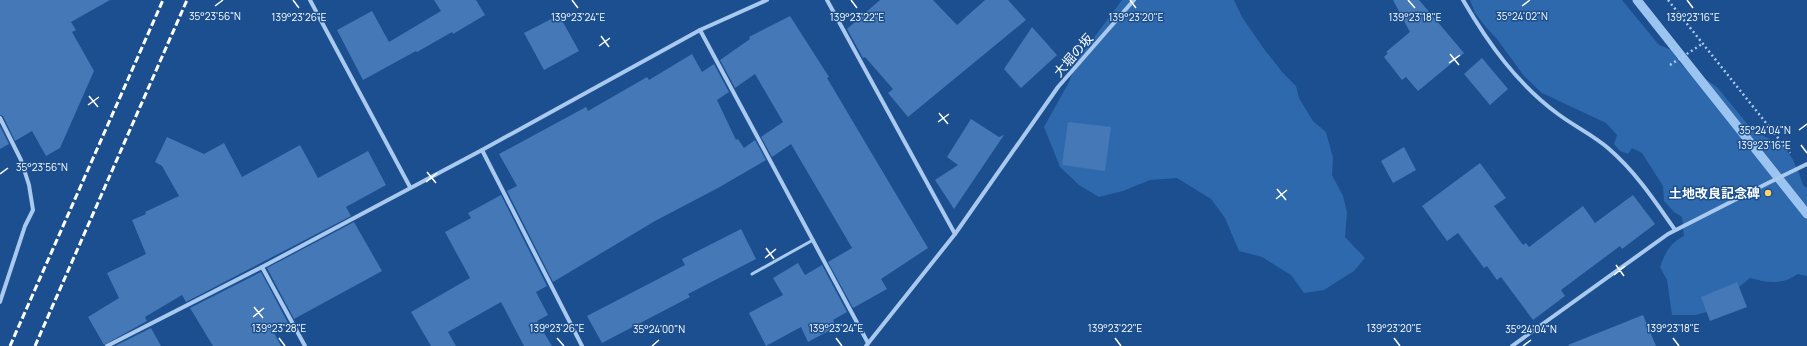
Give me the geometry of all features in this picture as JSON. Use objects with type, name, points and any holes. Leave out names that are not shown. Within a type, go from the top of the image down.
[{"type":"street","points":[[310,0],[410,187]]},
{"type":"street","points":[[107,346],[262,267],[482,150],[700,30],[767,0]]},
{"type":"street","points":[[827,0],[955,234]]},
{"type":"street","name":"大堀の坂","points":[[867,344],[955,234],[1058,87],[1134,0]]},
{"type":"street","points":[[1463,0],[1484,35],[1507,66],[1557,114],[1608,148],[1630,170],[1653,198],[1675,230]]},
{"type":"street","points":[[700,30],[867,344]]},
{"type":"street","points":[[0,118],[21,160],[29,185],[33,210],[25,226],[0,302]]},
{"type":"street","points":[[482,150],[582,346]]},
{"type":"street","points":[[1512,346],[1675,230],[1807,164]]},
{"type":"street","points":[[262,267],[305,346]]},
{"type":"lane","points":[[752,274],[813,240]]},
{"type":"path","points":[[1668,0],[1802,166]]},
{"type":"path","points":[[1670,65],[1702,44]]},
{"type":"shaded area","points":[[1122,0],[1234,0],[1242,17],[1264,49],[1283,73],[1296,86],[1299,98],[1313,121],[1326,132],[1333,158],[1332,175],[1343,196],[1347,212],[1345,237],[1365,258],[1354,271],[1324,290],[1304,293],[1291,275],[1262,257],[1239,251],[1225,218],[1211,199],[1177,178],[1150,180],[1123,191],[1099,197],[1079,185],[1060,167],[1044,127],[1069,82],[1078,59]]},
{"type":"shaded area","points":[[1470,0],[1622,0],[1659,45],[1672,50],[1680,63],[1691,74],[1704,78],[1717,87],[1753,131],[1782,145],[1792,158],[1803,185],[1807,188],[1807,276],[1798,274],[1792,278],[1775,282],[1750,278],[1710,311],[1696,315],[1672,315],[1667,280],[1660,267],[1664,257],[1672,245],[1684,236],[1682,217],[1674,212],[1664,201],[1663,186],[1642,153],[1632,148],[1628,154],[1620,151],[1614,144],[1617,135],[1606,123],[1542,93],[1524,76],[1497,39],[1485,26],[1475,13]]},
{"type":"building","points":[[0,0],[110,0],[71,22],[76,30],[72,32],[94,71],[60,148],[46,156],[32,131],[15,141],[3,116],[0,115]]},
{"type":"building","points":[[434,0],[476,0],[485,15],[453,34],[452,32],[363,80],[337,30],[372,11],[389,42],[441,11]]},
{"type":"building","points":[[880,0],[933,0],[957,25],[985,0],[1008,0],[1026,20],[908,117],[888,93],[893,89],[865,57],[863,58],[847,29]]},
{"type":"building","points":[[1393,0],[1419,0],[1464,53],[1418,91],[1406,77],[1402,80],[1384,57],[1388,53],[1386,52],[1410,32]]},
{"type":"building","points":[[559,15],[579,51],[544,70],[524,33]]},
{"type":"building","points":[[790,16],[829,77],[827,78],[928,248],[881,279],[887,289],[853,308],[828,262],[852,248],[791,144],[772,157],[761,137],[783,122],[755,74],[735,88],[720,60],[750,39],[749,37]]},
{"type":"building","points":[[1032,27],[1057,55],[1021,88],[1004,69]]},
{"type":"building","points":[[692,54],[702,72],[714,64],[729,92],[717,100],[736,140],[738,139],[744,148],[755,140],[766,160],[718,188],[655,221],[553,282],[507,191],[517,186],[499,154],[586,107],[588,111],[647,77],[649,80]]},
{"type":"building","points":[[1482,58],[1508,89],[1490,105],[1464,74]]},
{"type":"building","points":[[971,119],[999,137],[1004,135],[954,209],[935,180],[958,165],[947,157]]},
{"type":"building","points":[[1068,122],[1111,127],[1105,171],[1062,165]]},
{"type":"building","points":[[0,126],[9,144],[0,149]]},
{"type":"building","points":[[167,137],[204,154],[224,143],[242,177],[300,145],[318,178],[368,151],[386,185],[346,207],[351,216],[186,302],[182,295],[145,317],[147,321],[104,345],[88,317],[119,298],[107,273],[146,254],[132,220],[146,214],[145,212],[179,196],[162,166],[155,162]]},
{"type":"building","points":[[1404,147],[1416,170],[1393,183],[1381,161]]},
{"type":"building","points":[[1480,163],[1506,198],[1494,206],[1523,245],[1526,243],[1529,247],[1583,206],[1595,223],[1633,195],[1655,224],[1622,249],[1620,246],[1561,290],[1565,296],[1533,320],[1501,277],[1497,280],[1487,266],[1484,268],[1458,233],[1447,241],[1422,206]]},
{"type":"building","points":[[501,195],[547,286],[536,292],[548,315],[537,321],[552,346],[524,346],[501,302],[448,332],[456,346],[431,346],[411,312],[470,278],[445,232],[471,218],[468,213]]},
{"type":"building","points":[[354,222],[382,271],[294,319],[267,268]]},
{"type":"building","points":[[741,229],[756,259],[688,294],[690,297],[602,343],[587,316],[685,265],[682,259]]},
{"type":"building","points":[[798,263],[805,275],[822,265],[847,312],[833,320],[836,327],[808,342],[801,327],[766,346],[749,313],[783,295],[773,278]]},
{"type":"building","points":[[261,272],[288,323],[273,331],[281,346],[213,346],[190,308]]},
{"type":"building","points":[[1737,282],[1747,307],[1710,321],[1701,297]]},
{"type":"building","points":[[1643,315],[1656,346],[1568,345]]},
{"type":"building","points":[[151,328],[161,346],[115,346]]},
{"type":"waterway","points":[[1637,0],[1807,214]]},
{"type":"railway","points":[[10,346],[163,0]]},
{"type":"railway","points":[[35,346],[187,0]]},
{"type":"place","name":"土地改良記念碑","points":[[1768,193]]}]
